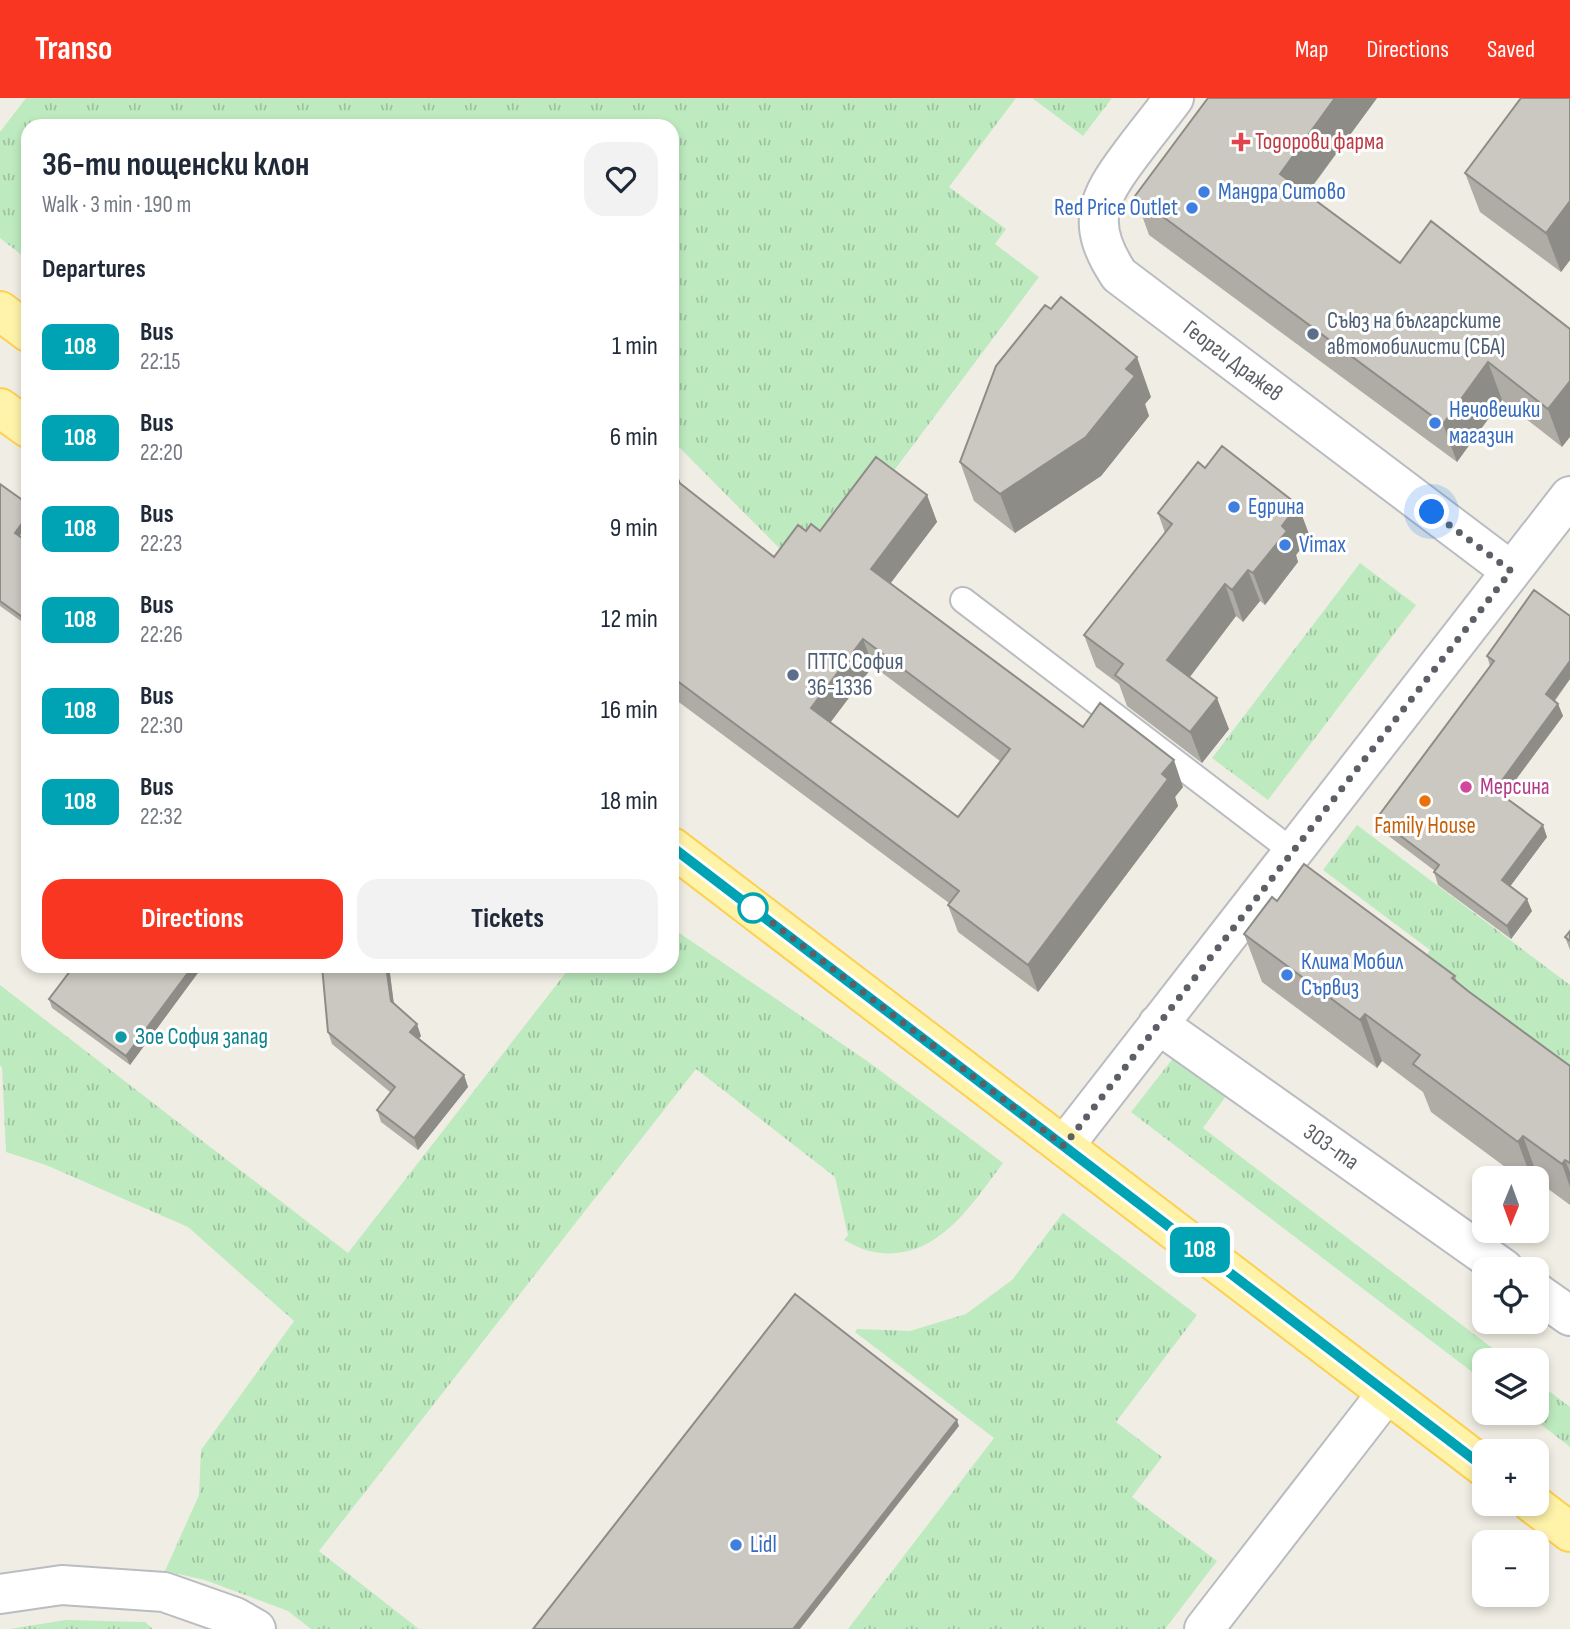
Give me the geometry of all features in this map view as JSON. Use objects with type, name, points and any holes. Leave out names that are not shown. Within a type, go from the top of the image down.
[{"type":"main road","points":[[0,311],[21,327]]},
{"type":"main road","points":[[0,408],[21,423]]},
{"type":"main road","points":[[679,852],[1472,1458]]},
{"type":"main road","points":[[1549,1516],[1570,1532]]},
{"type":"street","name":"Георги Дражев","points":[[1174,98],[1106,189],[1099,211],[1100,234],[1106,256],[1119,275],[1511,571]]},
{"type":"street","points":[[1064,1146],[1570,496]]},
{"type":"street","name":"303-та","points":[[1158,1024],[1487,1257]]},
{"type":"street","points":[[1549,1301],[1570,1316]]},
{"type":"street","points":[[1205,1629],[1387,1393]]},
{"type":"street","points":[[0,1594],[62,1585],[163,1592],[235,1617],[256,1629]]},
{"type":"lane","points":[[963,600],[1292,852]]},
{"type":"green space","points":[[26,98],[1016,98],[949,187],[1006,229],[995,244],[1039,277],[830,556],[795,530],[780,549],[679,447],[679,119],[21,119],[21,254],[0,238],[0,132]]},
{"type":"green space","points":[[1032,98],[1112,98],[1083,136]]},
{"type":"green space","points":[[1360,563],[1416,605],[1268,800],[1212,758]]},
{"type":"green space","points":[[1357,825],[1570,985],[1570,1082],[1418,968],[1430,950],[1323,870]]},
{"type":"green space","points":[[679,933],[870,1063],[1003,1163],[963,1214],[931,1241],[913,1250],[892,1253],[869,1251],[844,1240],[848,1235],[835,1177],[696,1069],[319,1551],[419,1629],[311,1629],[288,1611],[205,1580],[165,1571],[199,1495],[201,1450],[294,1321],[188,1227],[46,1165],[6,1152],[0,1066],[0,985],[348,1253],[566,973],[679,973]]},
{"type":"green space","points":[[1174,1057],[1226,1096],[1203,1128],[1492,1348],[1472,1348],[1472,1372],[1131,1112]]},
{"type":"green space","points":[[1063,1213],[1197,1315],[1116,1422],[1162,1457],[1132,1497],[1217,1561],[1165,1629],[848,1629],[994,1438],[855,1332],[857,1329],[910,1331],[966,1314],[1012,1280]]},
{"type":"green space","points":[[1549,1391],[1570,1407],[1570,1447],[1542,1425],[1549,1425]]},
{"type":"green space","points":[[66,1620],[145,1622],[153,1629],[9,1629]]},
{"type":"building","points":[[1208,98],[1335,98],[1280,174],[1400,263],[1431,221],[1570,329],[1570,381],[1548,409],[1488,362],[1443,424],[1135,196]]},
{"type":"building","points":[[1521,98],[1570,98],[1570,201],[1546,233],[1465,173]]},
{"type":"building","points":[[1061,297],[1137,357],[1126,369],[1135,376],[1086,437],[1000,494],[960,462],[996,366],[1045,305],[1051,309]]},
{"type":"building","points":[[1222,446],[1298,505],[1282,526],[1287,531],[1253,573],[1248,570],[1232,590],[1225,584],[1167,660],[1217,698],[1190,732],[1115,675],[1123,664],[1084,635],[1172,524],[1158,513],[1198,462],[1205,468]]},
{"type":"building","points":[[876,457],[927,495],[871,569],[1083,727],[1100,703],[1174,760],[1162,774],[1168,779],[1028,965],[948,905],[959,891],[679,682],[679,482],[774,557],[798,525],[806,531],[811,524],[820,531]],"holes":[[[863,639],[1010,749],[958,817],[811,708]]]},
{"type":"building","points":[[0,484],[21,499],[21,525],[15,533],[21,537],[21,616],[0,601]]},
{"type":"building","points":[[1534,590],[1570,616],[1570,661],[1546,694],[1558,704],[1495,790],[1543,825],[1502,880],[1527,899],[1507,926],[1434,872],[1439,865],[1377,818],[1494,661],[1487,656]]},
{"type":"building","points":[[1304,864],[1455,976],[1452,978],[1468,991],[1570,1066],[1570,1163],[1565,1160],[1562,1164],[1523,1136],[1518,1142],[1413,1064],[1420,1055],[1365,1014],[1360,1020],[1244,934],[1272,897],[1277,901]]},
{"type":"building","name":"Зое София запад","points":[[69,973],[188,973],[126,1056],[49,999]]},
{"type":"building","points":[[323,973],[387,973],[391,1001],[417,1024],[410,1032],[464,1075],[414,1138],[377,1110],[395,1087],[328,1032]]},
{"type":"building","points":[[795,1294],[957,1420],[793,1629],[533,1629]]},
{"type":"bus line","name":"108","points":[[679,852],[1472,1458]]},
{"type":"place","name":"Тодорови фарма","points":[[1241,142]]},
{"type":"place","name":"Мандра Ситово","points":[[1204,192]]},
{"type":"place","name":"Red Price Outlet","points":[[1192,208]]},
{"type":"place","name":"Съюз на българските автомобилисти (СБА)","points":[[1313,334]]},
{"type":"place","name":"Нечовешки магазин","points":[[1435,423]]},
{"type":"place","name":"Едрина","points":[[1234,507]]},
{"type":"place","name":"Vimax","points":[[1285,545]]},
{"type":"place","name":"ПТТС София 36-1336","points":[[793,675]]},
{"type":"place","name":"Мерсина","points":[[1466,787]]},
{"type":"place","name":"Family House","points":[[1425,801]]},
{"type":"place","name":"Клима Мобил Сървиз","points":[[1287,975]]},
{"type":"place","name":"Зое София запад","points":[[121,1037]]},
{"type":"place","name":"Lidl","points":[[736,1545]]},
{"type":"route","points":[[753,908],[1064,1146],[1511,571],[1432,512]]}]
